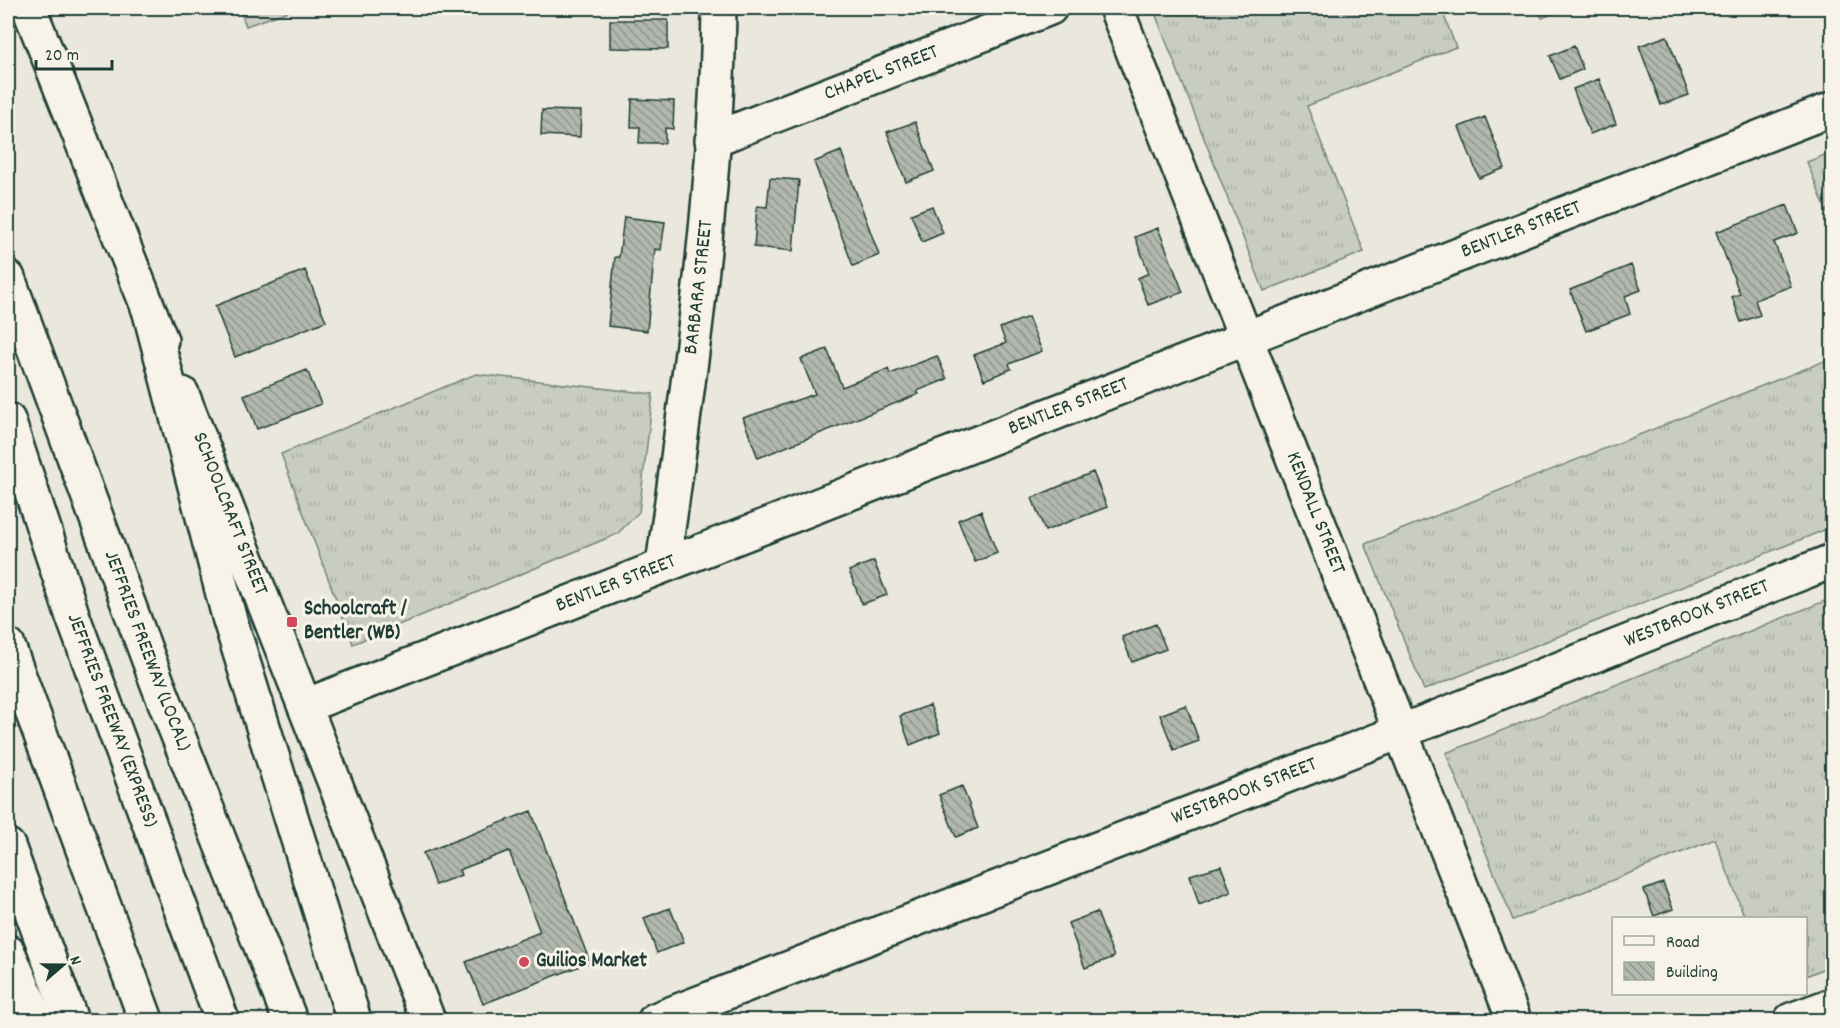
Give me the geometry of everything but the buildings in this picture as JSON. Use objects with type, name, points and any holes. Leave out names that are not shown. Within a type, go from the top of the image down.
[{"type":"main road","name":"SCHOOLCRAFT STREET","points":[[29,8],[428,1020]]},
{"type":"main road","name":"BARBARA STREET","points":[[663,565],[693,350],[707,225],[719,8]]},
{"type":"main road","name":"CHAPEL STREET","points":[[712,140],[1050,8]]},
{"type":"main road","name":"KENDALL STREET","points":[[1116,8],[1514,1020]]},
{"type":"main road","name":"BENTLER STREET","points":[[305,706],[1833,109]]},
{"type":"main road","name":"JEFFRIES FREEWAY (LOCAL)","points":[[8,278],[157,682],[290,1020]]},
{"type":"main road","points":[[150,313],[228,617],[354,1020]]},
{"type":"main road","name":"JEFFRIES FREEWAY (EXPRESS)","points":[[8,420],[73,617],[222,1020]]},
{"type":"main road","name":"WESTBROOK STREET","points":[[655,1020],[1401,732],[1833,561]]},
{"type":"main road","points":[[8,646],[146,1020]]},
{"type":"main road","points":[[8,846],[71,1020]]},
{"type":"main road","points":[[8,952],[37,1020]]},
{"type":"main road","points":[[1791,1020],[1833,1005]]},
{"type":"green space","points":[[239,8],[297,8],[246,26]]},
{"type":"green space","points":[[1153,8],[1441,8],[1456,47],[1307,106],[1364,252],[1264,291]]},
{"type":"green space","points":[[1538,8],[1567,8],[1542,18]]},
{"type":"green space","points":[[1832,152],[1832,225],[1807,162]]},
{"type":"green space","points":[[1832,358],[1832,527],[1424,690],[1365,544]]},
{"type":"green space","points":[[476,374],[653,394],[639,512],[617,534],[353,644],[281,454]]},
{"type":"green space","points":[[1832,598],[1832,965],[1807,976],[1807,917],[1745,917],[1715,839],[1513,920],[1446,753]]},
{"type":"place","name":"Schoolcraft / Bentler (WB)","points":[[292,622]]},
{"type":"place","name":"Guilios Market","points":[[524,962]]}]
